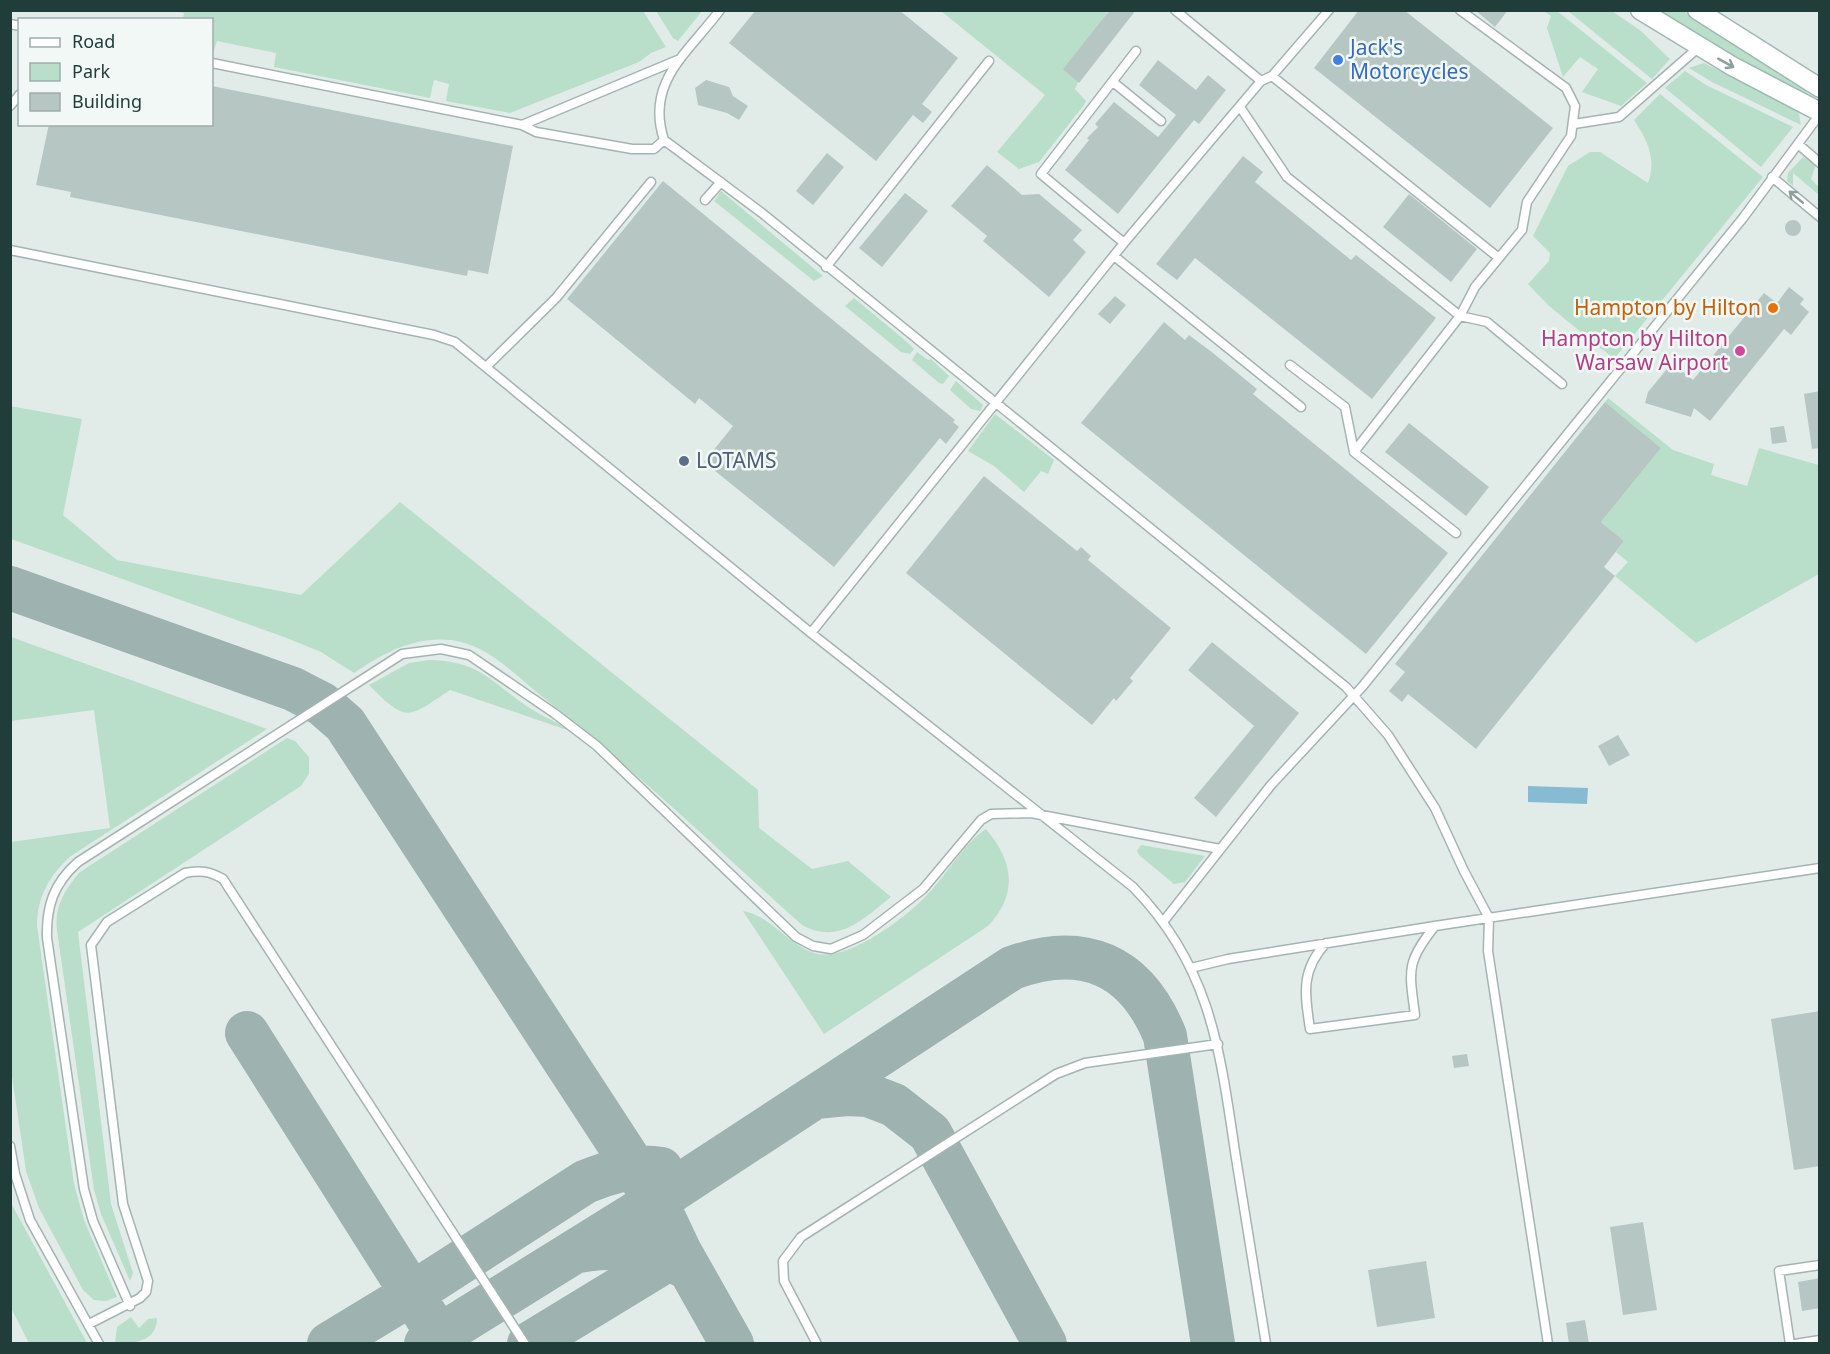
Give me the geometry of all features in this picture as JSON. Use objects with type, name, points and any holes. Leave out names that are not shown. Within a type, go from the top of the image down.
[{"type":"street","points":[[1640,10],[1699,47],[1820,113]]},
{"type":"street","points":[[1697,10],[1820,88]]},
{"type":"lane","points":[[720,10],[669,73],[658,105],[658,122],[664,140],[721,182],[996,402],[1354,696],[1388,735],[1412,769],[1435,808],[1489,918],[1488,951],[1548,1344]]},
{"type":"lane","points":[[811,633],[1124,243],[1261,81],[1272,76],[1329,10]]},
{"type":"lane","points":[[1354,453],[1460,316],[1475,287],[1522,230],[1527,202],[1563,150],[1574,124],[1575,105],[1566,88],[1460,10]]},
{"type":"lane","points":[[1176,11],[1261,81]]},
{"type":"lane","points":[[1574,124],[1619,117],[1699,47]]},
{"type":"lane","points":[[1124,243],[1041,174],[1136,51]]},
{"type":"lane","points":[[522,125],[680,59]]},
{"type":"lane","points":[[826,267],[989,61]]},
{"type":"lane","points":[[213,63],[522,125],[536,132],[632,149],[654,149],[664,140]]},
{"type":"lane","points":[[1272,76],[1499,258]]},
{"type":"lane","points":[[1113,82],[1161,121]]},
{"type":"lane","points":[[1240,106],[1287,177],[1460,316],[1487,322],[1562,384]]},
{"type":"lane","points":[[1163,922],[1271,785],[1354,696],[1743,218],[1820,113]]},
{"type":"lane","points":[[1798,144],[1820,163]]},
{"type":"lane","points":[[1772,177],[1820,217]]},
{"type":"lane","points":[[487,366],[556,298],[651,182]]},
{"type":"lane","points":[[705,200],[721,182]]},
{"type":"lane","points":[[10,250],[434,335],[455,342],[811,633],[1133,887],[1180,946],[1191,968],[1218,1044],[1266,1344]]},
{"type":"lane","points":[[1114,256],[1301,407]]},
{"type":"lane","points":[[1290,365],[1345,407],[1354,453],[1456,533]]},
{"type":"lane","points":[[130,1306],[93,1221],[84,1189],[47,938],[50,900],[66,873],[78,862],[402,654],[441,649],[469,655],[554,713],[597,746],[796,937],[813,946],[831,949],[863,935],[923,889],[981,820],[991,814],[1031,813],[1220,849]]},
{"type":"lane","points":[[1191,968],[1228,959],[1326,943],[1820,868]]},
{"type":"lane","points":[[89,1324],[130,1306],[146,1292],[148,1281],[123,1204],[91,945],[107,922],[185,873],[197,870],[223,879],[525,1344]]},
{"type":"lane","points":[[1326,943],[1315,955],[1307,974],[1310,1029],[1415,1015],[1411,968],[1414,952],[1435,926]]},
{"type":"lane","points":[[818,1344],[784,1281],[783,1261],[801,1237],[1056,1074],[1085,1063],[1218,1044]]},
{"type":"lane","points":[[10,1146],[19,1192],[30,1220],[99,1344]]},
{"type":"lane","points":[[1820,1265],[1779,1271],[1793,1344],[1820,1340]]},
{"type":"green space","points":[[1108,10],[1075,89],[1086,101],[1084,105],[1039,162],[1019,169],[997,152],[1045,95],[941,11]]},
{"type":"green space","points":[[171,11],[643,11],[666,47],[651,53],[639,62],[510,113],[446,101],[449,84],[434,80],[430,98],[274,67],[276,53],[217,41],[213,53],[213,18],[183,18],[184,13]]},
{"type":"green space","points":[[656,11],[702,11],[678,41],[673,38]]},
{"type":"green space","points":[[1544,11],[1557,11],[1647,83],[1621,106],[1582,92],[1598,69],[1580,57],[1563,77],[1547,28],[1551,16]]},
{"type":"green space","points":[[1568,11],[1612,11],[1641,31],[1670,59],[1652,79]]},
{"type":"green space","points":[[1656,11],[1683,11],[1804,89],[1810,97],[1725,52]]},
{"type":"green space","points":[[1704,63],[1795,109],[1799,114],[1801,125],[1712,82],[1689,68]]},
{"type":"green space","points":[[1685,71],[1706,85],[1793,127],[1761,167],[1665,88]]},
{"type":"green space","points":[[1660,94],[1763,177],[1614,359],[1549,306],[1528,284],[1549,261],[1550,253],[1533,236],[1568,166],[1590,152],[1600,152],[1648,183],[1651,174],[1651,157],[1643,135],[1634,120]]},
{"type":"green space","points":[[1803,157],[1816,164],[1811,179],[1819,187],[1819,195],[1793,173],[1793,186],[1787,181],[1788,173]]},
{"type":"green space","points":[[721,191],[823,276],[814,281],[714,201]]},
{"type":"green space","points":[[854,298],[914,349],[910,354],[901,352],[845,306]]},
{"type":"green space","points":[[917,352],[928,360],[931,359],[949,376],[943,384],[912,360]]},
{"type":"green space","points":[[956,381],[983,405],[980,411],[971,409],[950,390]]},
{"type":"green space","points":[[1608,398],[1673,450],[1714,464],[1711,475],[1747,486],[1759,448],[1819,465],[1819,574],[1696,643],[1615,576],[1628,562],[1616,552],[1624,541],[1601,522],[1661,448],[1605,402]]},
{"type":"green space","points":[[10,406],[82,419],[63,515],[117,560],[301,595],[400,502],[758,790],[759,828],[812,869],[848,861],[891,897],[860,921],[839,931],[815,930],[802,925],[607,750],[509,669],[476,647],[438,639],[412,643],[376,659],[354,673],[321,652],[284,637],[11,539]]},
{"type":"green space","points":[[995,414],[1054,460],[1048,474],[1041,471],[1024,492],[994,466],[968,451]]},
{"type":"green space","points":[[11,637],[267,729],[71,856],[51,878],[39,905],[37,926],[74,1184],[84,1220],[117,1297],[106,1301],[94,1300],[83,1290],[39,1208],[26,1171],[10,1063],[11,842],[110,828],[94,710],[11,721]]},
{"type":"green space","points":[[430,660],[447,661],[473,668],[528,707],[573,732],[450,690],[425,707],[408,713],[392,706],[369,685],[409,663]]},
{"type":"green space","points":[[287,738],[295,741],[309,757],[309,774],[301,786],[78,932],[111,1204],[133,1273],[130,1281],[101,1214],[94,1190],[57,930],[59,906],[65,892],[80,872]]},
{"type":"green space","points":[[986,829],[1002,853],[1009,877],[1005,901],[998,914],[988,926],[824,1034],[743,911],[762,918],[804,949],[814,953],[841,952],[871,939],[911,910],[930,892],[968,845]]},
{"type":"green space","points":[[1141,845],[1205,856],[1185,882],[1174,884],[1139,855],[1137,851]]},
{"type":"green space","points":[[10,1201],[87,1343],[29,1343],[11,1308]]},
{"type":"green space","points":[[131,1317],[139,1328],[148,1319],[157,1318],[153,1332],[143,1340],[115,1343],[117,1327]]},
{"type":"water","points":[[1528,786],[1588,788],[1587,804],[1528,802]]},
{"type":"building","points":[[756,10],[899,10],[958,58],[922,104],[932,112],[923,123],[913,115],[876,161],[729,43]]},
{"type":"building","points":[[1110,10],[1136,10],[1079,83],[1063,69]]},
{"type":"building","points":[[1359,10],[1404,10],[1553,128],[1490,208],[1314,68]]},
{"type":"building","points":[[1475,10],[1508,10],[1495,27]]},
{"type":"building","points":[[1158,60],[1196,90],[1208,75],[1226,90],[1199,124],[1194,120],[1118,214],[1065,170],[1089,140],[1087,138],[1098,127],[1095,124],[1114,102],[1158,137],[1176,115],[1139,85]]},
{"type":"building","points":[[706,80],[729,87],[733,96],[748,106],[739,120],[727,113],[698,105],[695,88]]},
{"type":"building","points":[[213,86],[513,146],[488,274],[468,270],[467,276],[70,197],[71,192],[36,185],[49,126],[213,126]]},
{"type":"building","points":[[827,153],[844,167],[813,205],[796,191]]},
{"type":"building","points":[[1243,156],[1263,172],[1255,182],[1351,260],[1356,255],[1436,318],[1372,399],[1195,258],[1177,280],[1156,264]]},
{"type":"building","points":[[987,165],[1022,195],[1039,194],[1082,230],[1073,240],[1086,252],[1049,297],[983,241],[987,236],[951,206]]},
{"type":"building","points":[[663,181],[955,420],[953,422],[959,427],[946,444],[940,438],[834,567],[704,462],[733,426],[699,398],[695,404],[567,299]]},
{"type":"building","points":[[905,193],[928,211],[882,267],[859,248]]},
{"type":"building","points":[[1409,194],[1477,249],[1451,282],[1383,227]]},
{"type":"building","points":[[1793,220],[1799,222],[1801,228],[1799,234],[1793,236],[1787,234],[1785,228],[1787,222]]},
{"type":"building","points":[[1789,287],[1804,299],[1800,304],[1809,312],[1791,335],[1784,329],[1710,421],[1694,408],[1691,417],[1645,403],[1648,392],[1672,363],[1693,380],[1764,293],[1777,303]]},
{"type":"building","points":[[1115,296],[1126,305],[1110,324],[1098,314]]},
{"type":"building","points":[[1164,322],[1185,340],[1189,335],[1213,353],[1257,389],[1253,394],[1448,553],[1366,654],[1081,423]]},
{"type":"building","points":[[1820,391],[1820,448],[1812,449],[1804,394]]},
{"type":"building","points":[[1605,402],[1661,448],[1601,522],[1624,541],[1604,567],[1615,576],[1476,749],[1408,694],[1402,702],[1389,691],[1405,672],[1395,664]]},
{"type":"building","points":[[1409,423],[1489,487],[1466,516],[1385,452]]},
{"type":"building","points":[[1784,426],[1787,442],[1772,444],[1770,428]]},
{"type":"building","points":[[984,476],[1077,551],[1081,547],[1091,556],[1088,560],[1171,628],[1130,678],[1133,681],[1116,701],[1114,698],[1092,725],[906,573]]},
{"type":"building","points":[[1212,642],[1299,713],[1216,817],[1194,798],[1254,726],[1188,670]]},
{"type":"building","points":[[1618,735],[1630,755],[1609,766],[1598,746]]},
{"type":"building","points":[[1820,1011],[1820,1166],[1794,1170],[1771,1019]]},
{"type":"building","points":[[1467,1054],[1469,1066],[1454,1068],[1452,1056]]},
{"type":"building","points":[[1643,1222],[1657,1310],[1623,1315],[1610,1227]]},
{"type":"building","points":[[1426,1261],[1435,1318],[1377,1327],[1368,1270]]},
{"type":"building","points":[[1820,1278],[1820,1308],[1802,1311],[1798,1282]]},
{"type":"building","points":[[1585,1320],[1589,1344],[1569,1344],[1566,1323]]},
{"type":"taxiway","points":[[10,588],[293,689],[322,704],[345,724],[656,1201],[680,1252],[732,1344]]},
{"type":"taxiway","points":[[426,1344],[656,1201],[1012,968],[1062,958],[1084,959],[1104,965],[1123,976],[1139,991],[1153,1011],[1165,1036],[1213,1344]]},
{"type":"taxiway","points":[[247,1033],[428,1319]]},
{"type":"taxiway","points":[[815,1097],[868,1095],[894,1105],[930,1133],[1045,1344]]},
{"type":"taxiway","points":[[329,1344],[413,1293],[585,1182],[622,1170],[661,1169]]},
{"type":"taxiway","points":[[578,1251],[608,1248],[635,1249],[662,1256],[689,1269]]},
{"type":"taxiway","points":[[529,1344],[680,1252]]},
{"type":"place","name":"Jack's Motorcycles","points":[[1338,60]]},
{"type":"place","name":"Hampton by Hilton","points":[[1773,308]]},
{"type":"place","name":"Hampton by Hilton Warsaw Airport","points":[[1740,351]]},
{"type":"place","name":"LOTAMS","points":[[684,461]]}]
